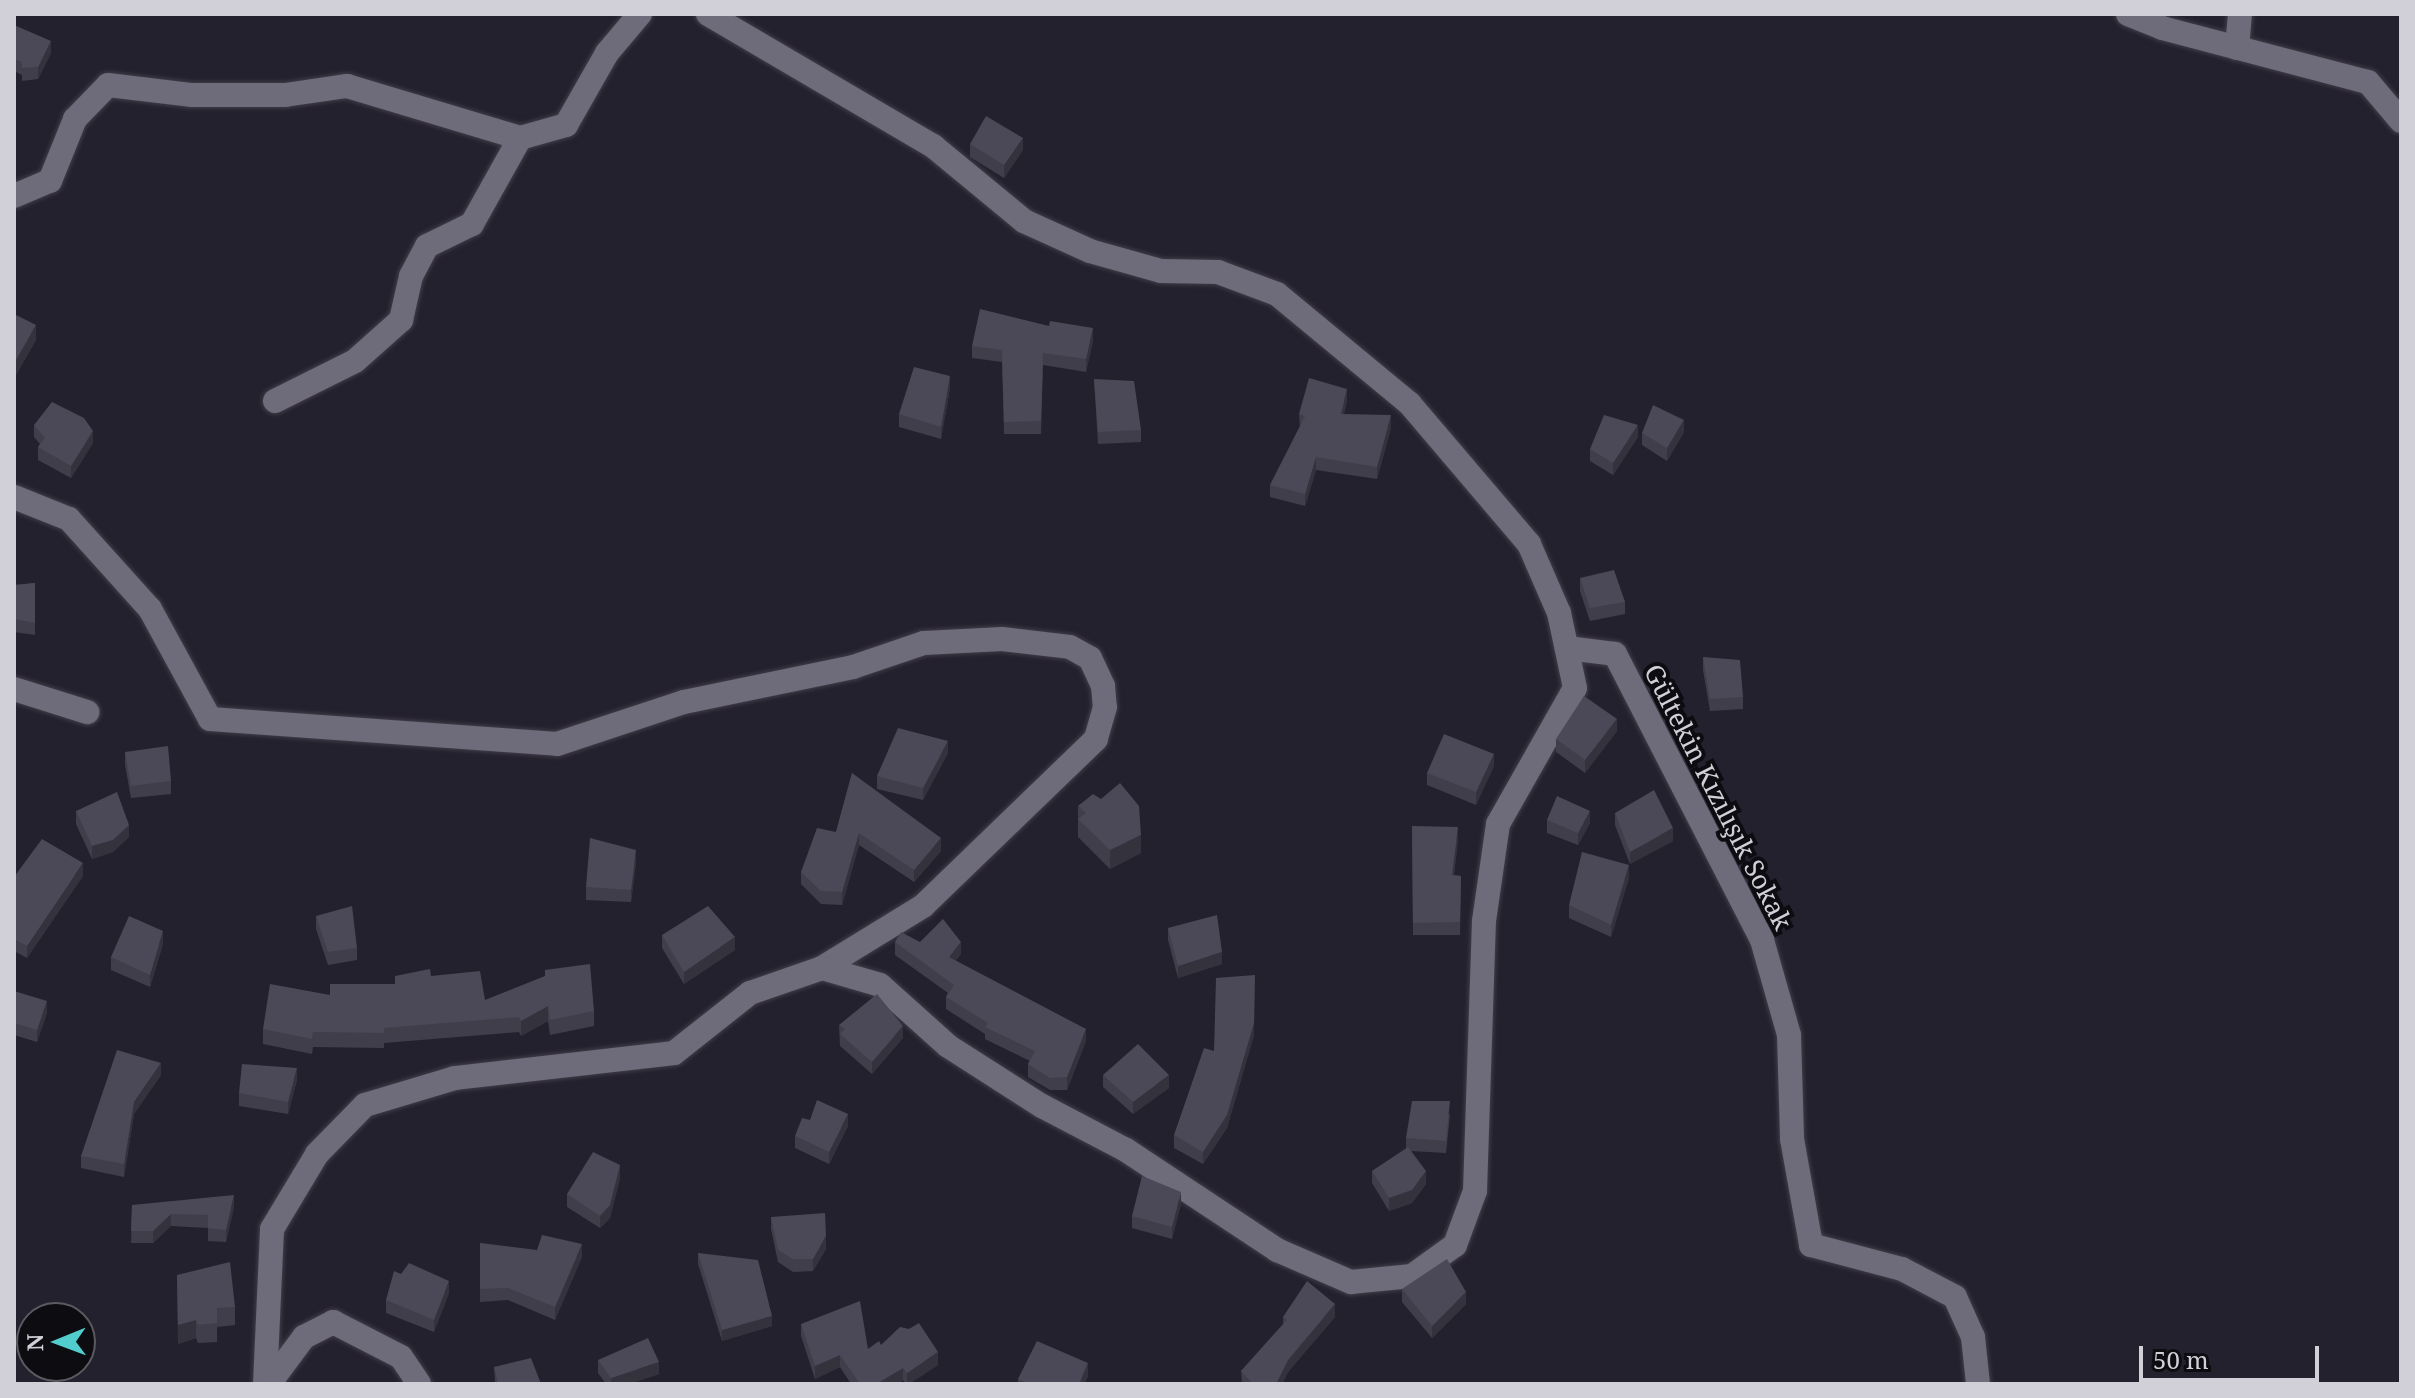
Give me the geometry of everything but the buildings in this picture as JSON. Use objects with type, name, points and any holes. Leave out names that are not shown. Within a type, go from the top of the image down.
[{"type":"street","points":[[14,196],[50,181],[75,119],[108,85],[192,95],[285,95],[347,86],[520,138],[566,125],[607,53],[640,14]]},
{"type":"street","points":[[708,14],[933,146],[1024,221],[1104,255],[1161,271],[1218,272],[1277,294],[1410,404],[1529,544],[1559,613],[1575,688],[1498,824],[1484,921],[1475,1191],[1455,1245],[1412,1276],[1351,1282],[1277,1250],[1126,1150],[948,1046],[880,985],[822,968]]},
{"type":"street","points":[[2128,14],[2237,48],[2368,82],[2401,121]]},
{"type":"street","points":[[2237,48],[2240,14]]},
{"type":"street","points":[[275,401],[355,361],[401,320],[411,276],[427,246],[472,224],[520,138]]},
{"type":"street","points":[[14,497],[69,519],[150,609],[210,719],[557,744],[684,702],[853,667],[924,643],[1002,639],[1070,647],[1090,658],[1103,686],[1105,707],[1096,739],[923,906],[822,968],[750,993],[674,1053],[455,1078],[365,1105],[317,1154],[272,1229],[267,1384]]},
{"type":"street","name":"Gültekin Kızılışık Sokak","points":[[1567,648],[1615,654],[1762,940],[1789,1035],[1792,1139],[1811,1245],[1902,1269],[1955,1297],[1973,1337],[1978,1384]]},
{"type":"street","points":[[21,697],[87,712]]},
{"type":"street","points":[[267,1384],[304,1337],[333,1322],[401,1357],[419,1384]]}]
